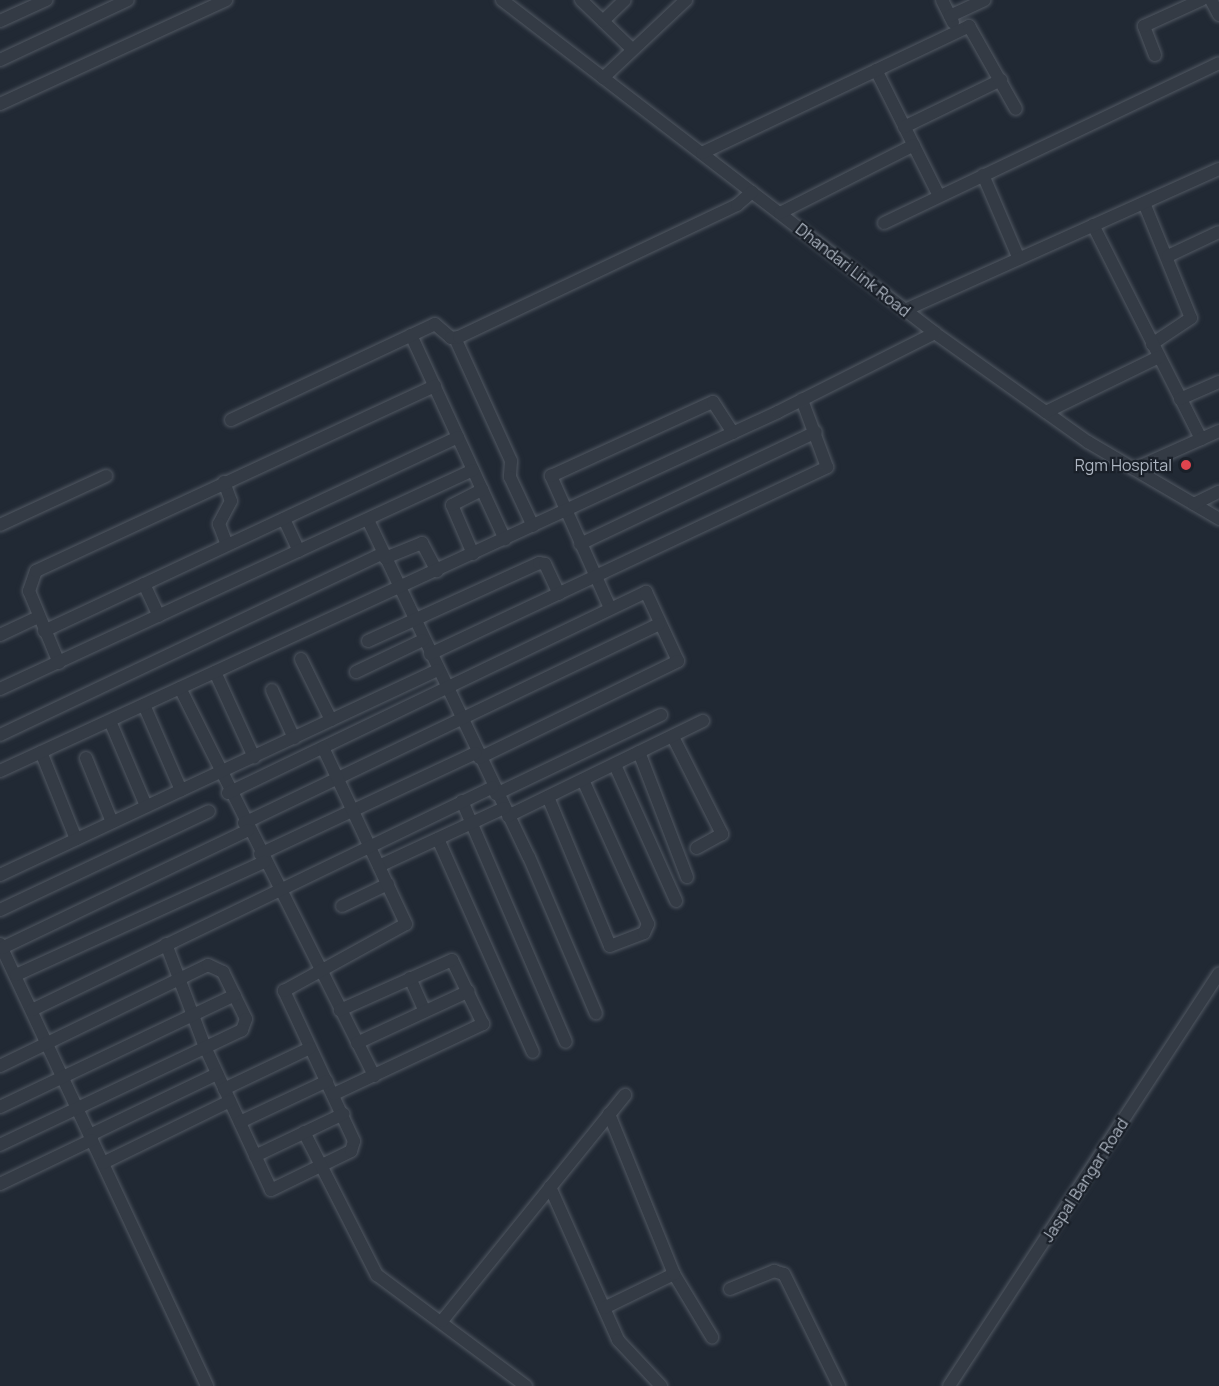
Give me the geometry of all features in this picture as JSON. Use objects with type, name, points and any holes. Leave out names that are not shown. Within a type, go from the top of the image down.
[{"type":"street","points":[[0,21],[46,0]]},
{"type":"street","points":[[0,60],[128,0]]},
{"type":"street","points":[[0,104],[226,0]]},
{"type":"street","name":"Dhandari Link Road","points":[[502,0],[935,333],[1046,412],[1134,469],[1219,519]]},
{"type":"street","points":[[581,0],[632,49]]},
{"type":"street","points":[[603,21],[625,0]]},
{"type":"street","points":[[603,78],[632,49],[646,43],[686,0]]},
{"type":"street","points":[[942,0],[957,31]]},
{"type":"street","points":[[950,16],[985,0]]},
{"type":"street","points":[[1155,55],[1144,26],[1201,0]]},
{"type":"street","points":[[1211,0],[1219,15]]},
{"type":"street","points":[[702,153],[957,31],[972,26],[1016,109]]},
{"type":"street","points":[[884,223],[1219,63]]},
{"type":"street","points":[[876,70],[939,196]]},
{"type":"street","points":[[904,127],[1001,80]]},
{"type":"street","points":[[780,213],[914,145]]},
{"type":"street","points":[[905,310],[1219,169]]},
{"type":"street","points":[[983,175],[1019,258]]},
{"type":"street","points":[[455,338],[727,210],[752,192]]},
{"type":"street","points":[[1144,203],[1168,256],[1191,318],[1152,344]]},
{"type":"street","points":[[1093,225],[1201,439]]},
{"type":"street","points":[[1168,256],[1219,232]]},
{"type":"street","points":[[231,420],[438,324],[455,338],[511,461],[509,473],[533,526]]},
{"type":"street","points":[[0,771],[733,433],[935,333]]},
{"type":"street","points":[[411,335],[505,539]]},
{"type":"street","points":[[1046,412],[1159,357]]},
{"type":"street","points":[[1180,399],[1219,382]]},
{"type":"street","points":[[59,663],[38,617],[28,581],[36,572],[224,482],[435,386]]},
{"type":"street","points":[[430,654],[826,467],[816,432],[802,400]]},
{"type":"street","points":[[610,608],[551,476],[713,402],[733,433]]},
{"type":"street","points":[[1134,469],[1219,431]]},
{"type":"street","points":[[580,544],[816,432]]},
{"type":"street","points":[[44,631],[458,436]]},
{"type":"street","points":[[0,689],[474,470]]},
{"type":"street","points":[[0,525],[106,477]]},
{"type":"street","points":[[224,482],[231,501],[219,524],[227,545]]},
{"type":"street","points":[[473,554],[452,506],[482,489]]},
{"type":"street","points":[[1194,504],[1219,492]]},
{"type":"street","points":[[284,519],[299,551]]},
{"type":"street","points":[[368,520],[461,722],[506,812],[596,1013]]},
{"type":"street","points":[[0,735],[384,555],[422,543],[437,571]]},
{"type":"street","points":[[368,640],[539,563],[545,564],[559,594]]},
{"type":"street","points":[[144,584],[159,616]]},
{"type":"street","points":[[16,975],[262,858],[353,811],[478,756],[678,661],[646,592],[228,793]]},
{"type":"street","points":[[0,635],[38,617]]},
{"type":"street","points":[[207,1386],[1,946],[246,827],[337,778],[461,722],[659,624]]},
{"type":"street","points":[[356,672],[423,640]]},
{"type":"street","points":[[301,659],[331,720]]},
{"type":"street","points":[[0,874],[437,670]]},
{"type":"street","points":[[215,672],[254,757]]},
{"type":"street","points":[[180,688],[228,793],[374,1076]]},
{"type":"street","points":[[272,690],[294,738]]},
{"type":"street","points":[[144,705],[181,790]]},
{"type":"street","points":[[32,1010],[368,844],[462,801],[495,791],[661,715]]},
{"type":"street","points":[[110,721],[146,806]]},
{"type":"street","points":[[380,866],[471,823],[548,797],[703,721]]},
{"type":"street","points":[[674,737],[722,834],[697,848]]},
{"type":"street","points":[[166,944],[181,977],[205,1047],[272,1190],[355,1147],[334,1094],[284,991],[320,970],[405,928],[380,866],[323,748]]},
{"type":"street","points":[[41,752],[76,839]]},
{"type":"street","points":[[639,752],[687,877]]},
{"type":"street","points":[[86,758],[112,822]]},
{"type":"street","points":[[615,765],[676,901]]},
{"type":"street","points":[[548,797],[610,946],[634,938],[648,924],[583,780]]},
{"type":"street","points":[[462,801],[566,1042]]},
{"type":"street","points":[[0,910],[209,812]]},
{"type":"street","points":[[438,839],[533,1052]]},
{"type":"street","points":[[342,906],[388,884]]},
{"type":"street","points":[[334,1094],[482,1026],[469,991],[452,960],[340,1010]]},
{"type":"street","points":[[0,1066],[181,977],[214,965],[235,995],[247,1024],[205,1047],[0,1145]]},
{"type":"street","name":"Jaspal Bangar Road","points":[[949,1386],[1219,974]]},
{"type":"street","points":[[410,978],[425,1011]]},
{"type":"street","points":[[357,1043],[469,991]]},
{"type":"street","points":[[0,1107],[235,995]]},
{"type":"street","points":[[103,1163],[310,1048]]},
{"type":"street","points":[[0,1184],[217,1074]]},
{"type":"street","points":[[240,1122],[327,1081]]},
{"type":"street","points":[[442,1321],[625,1095]]},
{"type":"street","points":[[255,1156],[343,1114]]},
{"type":"street","points":[[609,1114],[674,1274],[712,1337]]},
{"type":"street","points":[[304,1132],[376,1275],[442,1321],[526,1386]]},
{"type":"street","points":[[550,1187],[625,1350],[661,1386]]},
{"type":"street","points":[[730,1289],[774,1271],[784,1274],[839,1386]]},
{"type":"street","points":[[604,1308],[674,1274]]},
{"type":"place","name":"Rgm Hospital","points":[[1186,465]]}]
